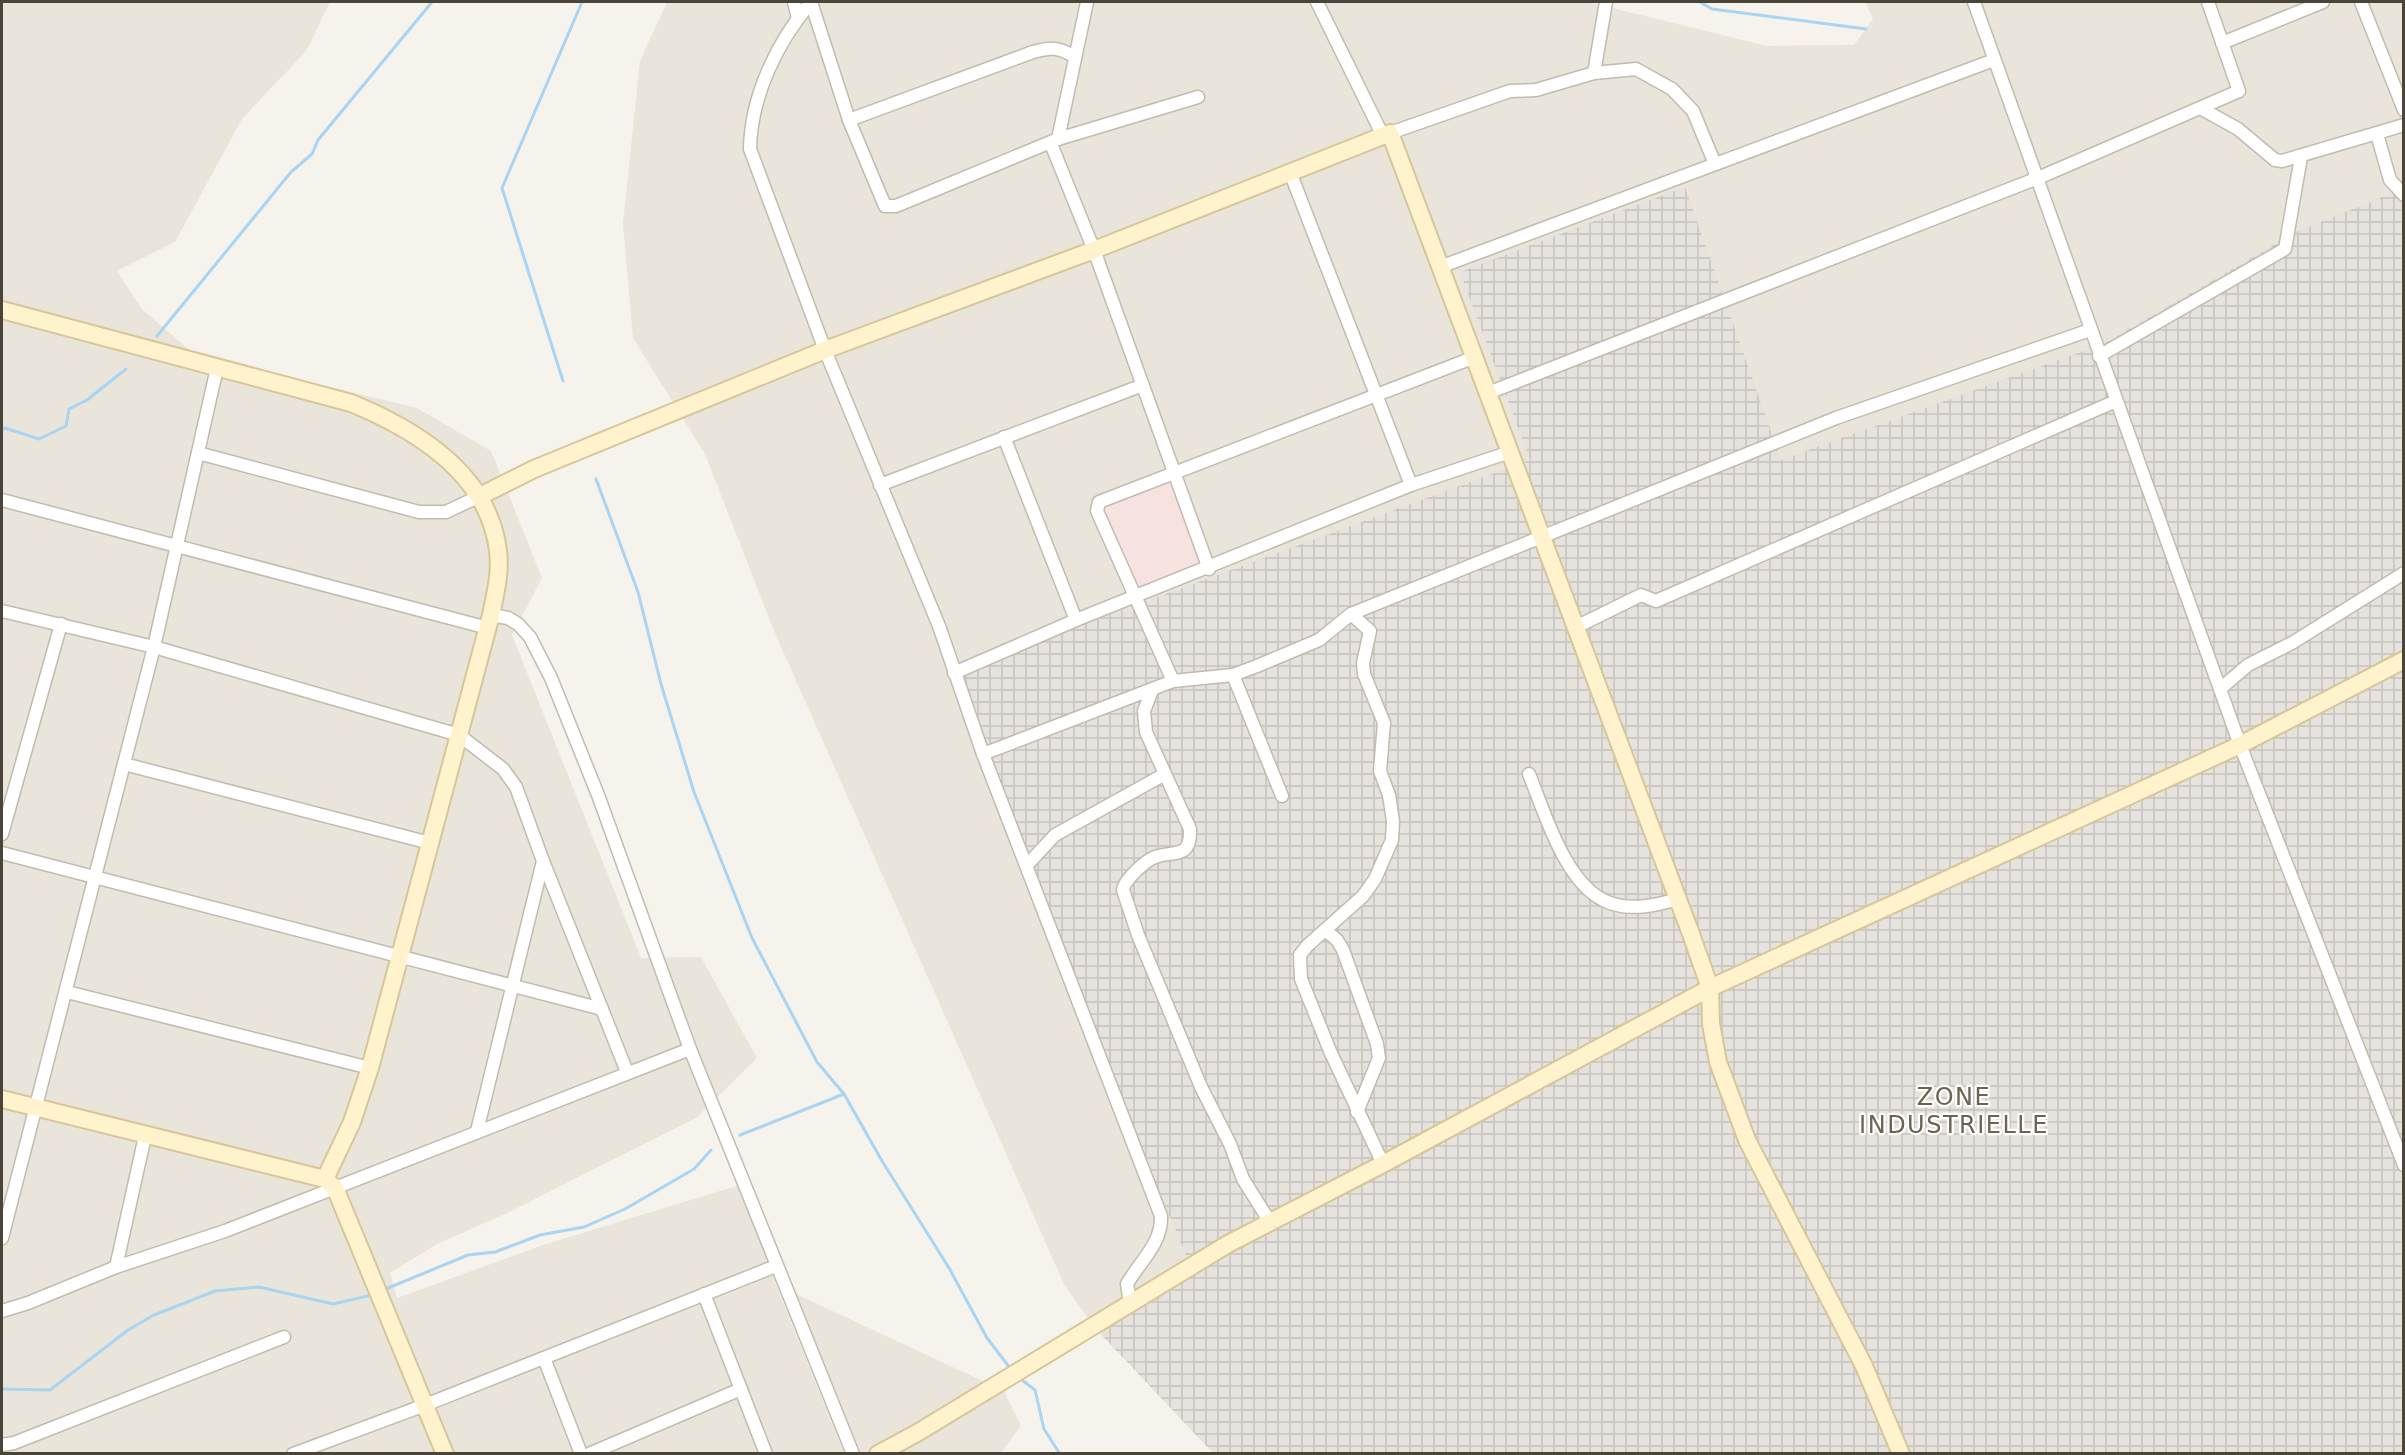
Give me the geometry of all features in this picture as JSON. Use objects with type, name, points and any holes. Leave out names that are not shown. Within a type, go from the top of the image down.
[{"type":"street","points":[[794,2],[798,18]]},
{"type":"street","points":[[811,2],[798,18],[759,93],[750,124],[750,149],[825,350],[939,626],[983,754],[1161,1216],[1162,1229],[1157,1241],[1127,1284],[1130,1303]]},
{"type":"street","points":[[811,2],[849,120],[885,206],[896,206],[1054,142],[1198,97]]},
{"type":"street","points":[[1087,2],[1054,142],[1209,568]]},
{"type":"street","points":[[1317,2],[1386,135],[1440,267],[1543,538],[1710,988],[1712,1024],[1718,1062],[1747,1140],[1864,1366],[1901,1454]]},
{"type":"street","points":[[1594,73],[1606,2]]},
{"type":"street","points":[[1974,2],[2240,746],[2403,1165]]},
{"type":"street","points":[[1488,393],[2038,178],[2202,109],[2239,91],[2208,2]]},
{"type":"street","points":[[2222,43],[2323,2]]},
{"type":"street","points":[[2361,2],[2403,110]]},
{"type":"street","points":[[849,120],[1033,52],[1052,47],[1061,48],[1075,57]]},
{"type":"street","points":[[1440,267],[1994,60]]},
{"type":"street","points":[[198,453],[419,513],[446,512],[534,469],[825,350],[1094,250],[1386,135],[1501,93],[1536,90],[1594,73],[1643,71],[1672,89],[1693,111],[1715,164]]},
{"type":"street","points":[[2202,109],[2238,129],[2275,160],[2301,157],[2403,125]]},
{"type":"street","points":[[2377,134],[2390,180],[2403,195]]},
{"type":"street","points":[[2099,356],[2285,249],[2301,157]]},
{"type":"street","points":[[1290,172],[1411,485]]},
{"type":"street","points":[[2,310],[351,403],[391,419],[426,442],[454,465],[480,496],[495,534],[499,553],[490,621],[370,1068],[330,1184],[445,1454]]},
{"type":"street","points":[[983,754],[1173,681],[1233,675],[1319,640],[1351,614],[1836,418],[2090,330]]},
{"type":"street","points":[[1173,681],[1096,511],[1098,502],[1474,357]]},
{"type":"street","points":[[2,1238],[154,647],[217,368]]},
{"type":"street","points":[[880,485],[1143,386]]},
{"type":"street","points":[[1576,627],[1641,595],[1656,602],[2116,401]]},
{"type":"street","points":[[1004,437],[1076,620]]},
{"type":"street","points":[[954,673],[1076,620],[1411,485],[1510,452]]},
{"type":"street","points":[[2,500],[490,621],[508,618],[518,624],[530,637],[551,678],[598,795],[690,1048],[853,1454]]},
{"type":"street","points":[[2220,689],[2248,665],[2292,643],[2403,573]]},
{"type":"street","points":[[2,611],[154,647],[459,735],[503,769],[516,787],[627,1072]]},
{"type":"street","points":[[1351,614],[1370,631],[1363,663],[1364,674],[1384,723],[1380,771],[1389,795],[1393,821],[1392,840],[1375,879],[1363,896],[1300,955],[1301,979],[1357,1112],[1383,1164]]},
{"type":"street","points":[[2,834],[61,624]]},
{"type":"street","points":[[878,1454],[917,1434],[1130,1303],[1270,1222],[1383,1164],[1710,988],[2240,746],[2403,660]]},
{"type":"street","points":[[1233,675],[1282,796]]},
{"type":"street","points":[[1152,690],[1144,722],[1190,829],[1190,837],[1183,851],[1177,855],[1156,857],[1131,875],[1126,880],[1123,890],[1138,935],[1201,1087],[1230,1143],[1243,1179],[1270,1222]]},
{"type":"street","points":[[124,764],[430,843]]},
{"type":"street","points":[[1027,865],[1055,835],[1165,774]]},
{"type":"street","points":[[1530,774],[1568,864],[1597,896],[1610,903],[1625,906],[1656,905],[1678,899]]},
{"type":"street","points":[[2,853],[602,1009]]},
{"type":"street","points":[[477,1131],[543,861]]},
{"type":"street","points":[[1325,930],[1337,940],[1343,950],[1377,1044],[1379,1058],[1357,1112]]},
{"type":"street","points":[[67,992],[370,1068]]},
{"type":"street","points":[[2,1311],[28,1303],[116,1267],[191,1243],[330,1184],[477,1131],[690,1048]]},
{"type":"street","points":[[2,1099],[330,1184]]},
{"type":"street","points":[[116,1267],[145,1136]]},
{"type":"street","points":[[293,1454],[311,1450],[776,1266]]},
{"type":"street","points":[[704,1294],[766,1454]]},
{"type":"street","points":[[2,1445],[14,1443],[284,1336]]},
{"type":"street","points":[[544,1358],[581,1454]]},
{"type":"street","points":[[589,1454],[741,1389]]},
{"type":"shaded area","points":[[2,2],[330,2],[307,50],[242,119],[175,242],[117,271],[142,309],[195,355],[417,408],[491,451],[542,578],[512,635],[641,958],[701,957],[757,1058],[696,1118],[505,1214],[437,1244],[390,1273],[397,1298],[543,1245],[743,1184],[776,1266],[425,1405],[445,1453],[2,1454]]},
{"type":"shaded area","points":[[667,2],[1588,2],[1767,46],[1854,45],[1873,19],[1866,3],[1852,2],[2403,2],[2403,1453],[1213,1453],[1094,1327],[1064,1284],[774,631],[705,454],[633,338],[623,223],[640,61]]},
{"type":"shaded area","points":[[1685,187],[1781,460],[2103,344],[2296,232],[2403,189],[2403,1453],[1213,1453],[1094,1327],[1191,1267],[1071,982],[954,672],[1530,460],[1460,272]]},
{"type":"shaded area","points":[[1173,480],[1201,569],[1134,595],[1096,505]]},
{"type":"shaded area","points":[[772,1275],[844,1453],[452,1453],[436,1409]]},
{"type":"shaded area","points":[[796,1294],[1004,1391],[1021,1426],[1001,1453],[861,1453]]},
{"type":"waterway","points":[[157,336],[291,172],[312,154],[318,140],[432,2]]},
{"type":"waterway","points":[[563,381],[502,188],[582,2]]},
{"type":"waterway","points":[[1700,2],[1712,9],[1866,29]]},
{"type":"waterway","points":[[2,430],[5,428],[39,439],[66,426],[69,409],[87,400],[126,369]]},
{"type":"waterway","points":[[596,479],[638,592],[661,684],[694,792],[752,938],[817,1062],[844,1094],[882,1161],[949,1268],[987,1338],[1010,1368]]},
{"type":"waterway","points":[[740,1135],[844,1094]]},
{"type":"waterway","points":[[388,1288],[468,1255],[495,1252],[540,1235],[584,1227],[625,1209],[694,1169],[711,1150]]},
{"type":"waterway","points":[[2,1389],[50,1390],[128,1330],[154,1315],[215,1291],[259,1287],[333,1304],[372,1295]]},
{"type":"waterway","points":[[1018,1377],[1035,1390],[1044,1429],[1060,1454]]},
{"type":"district","name":"ZONE INDUSTRIELLE","points":[[1954,1111]]}]
